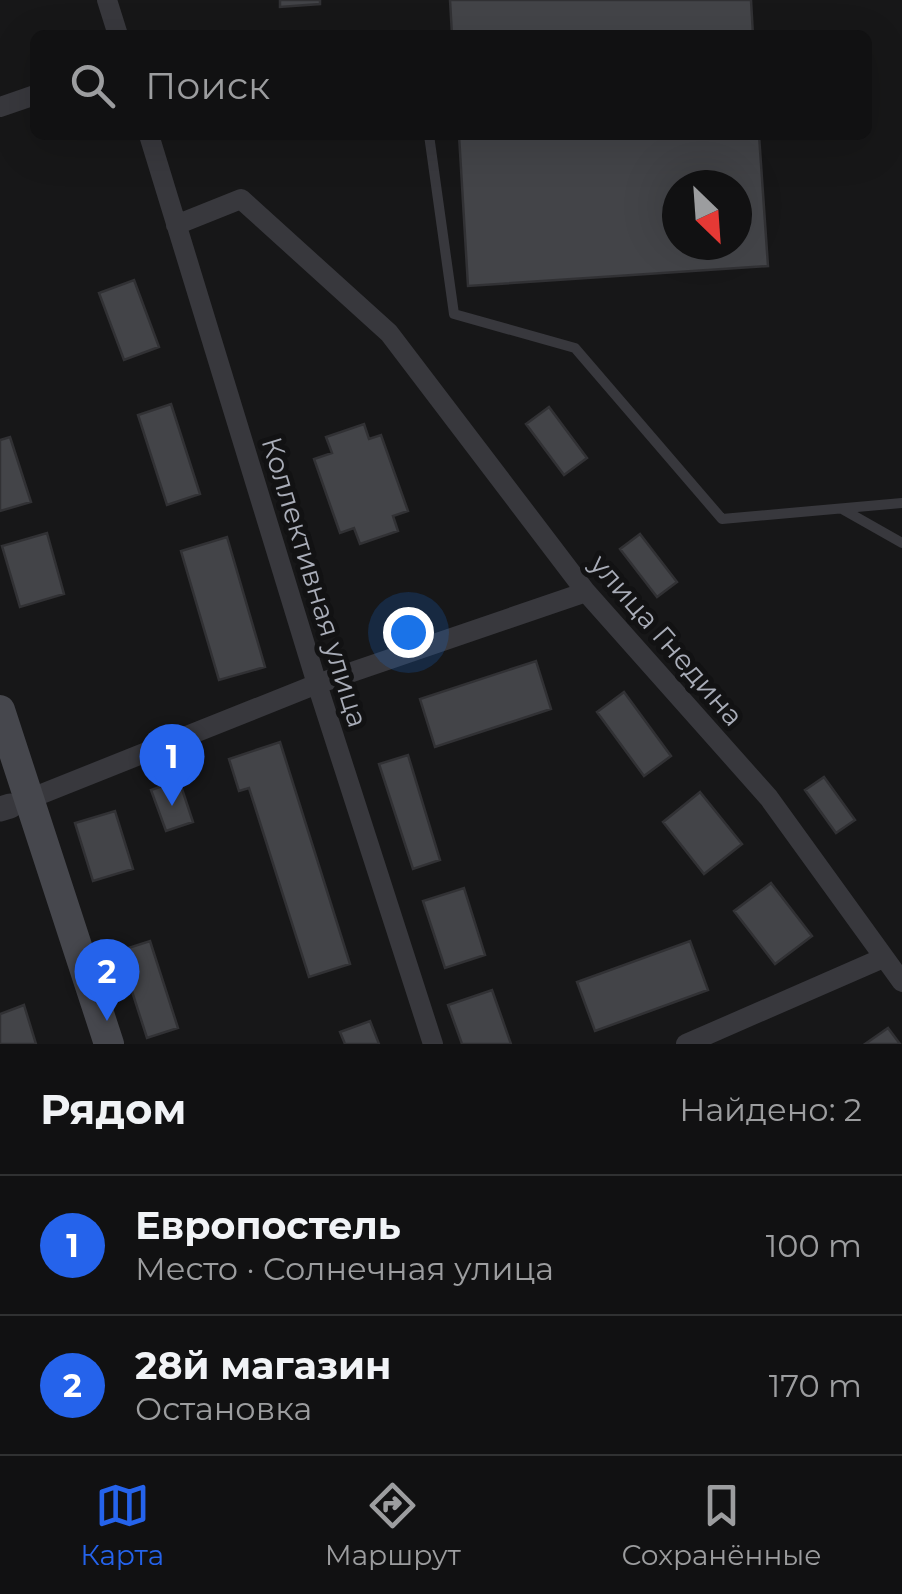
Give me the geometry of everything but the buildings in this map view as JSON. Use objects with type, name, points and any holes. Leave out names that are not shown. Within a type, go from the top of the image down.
[{"type":"main road","points":[[0,710],[13,805],[90,1044]]},
{"type":"main road","points":[[0,775],[109,1044]]},
{"type":"street","points":[[107,0],[116,30]]},
{"type":"street","points":[[0,107],[30,97]]},
{"type":"street","name":"Коллективная улица","points":[[150,140],[317,684],[433,1044]]},
{"type":"street","name":"улица Гнедина","points":[[176,225],[241,199],[389,333],[586,592],[769,798],[902,982]]},
{"type":"street","points":[[13,805],[317,684],[586,592]]},
{"type":"street","points":[[686,1044],[883,958]]},
{"type":"lane","points":[[430,140],[454,314],[576,348],[722,519],[902,503]]},
{"type":"lane","points":[[841,508],[902,543]]},
{"type":"place","name":"Европостель","points":[[172,806]]},
{"type":"place","name":"28й магазин","points":[[107,1021]]}]
